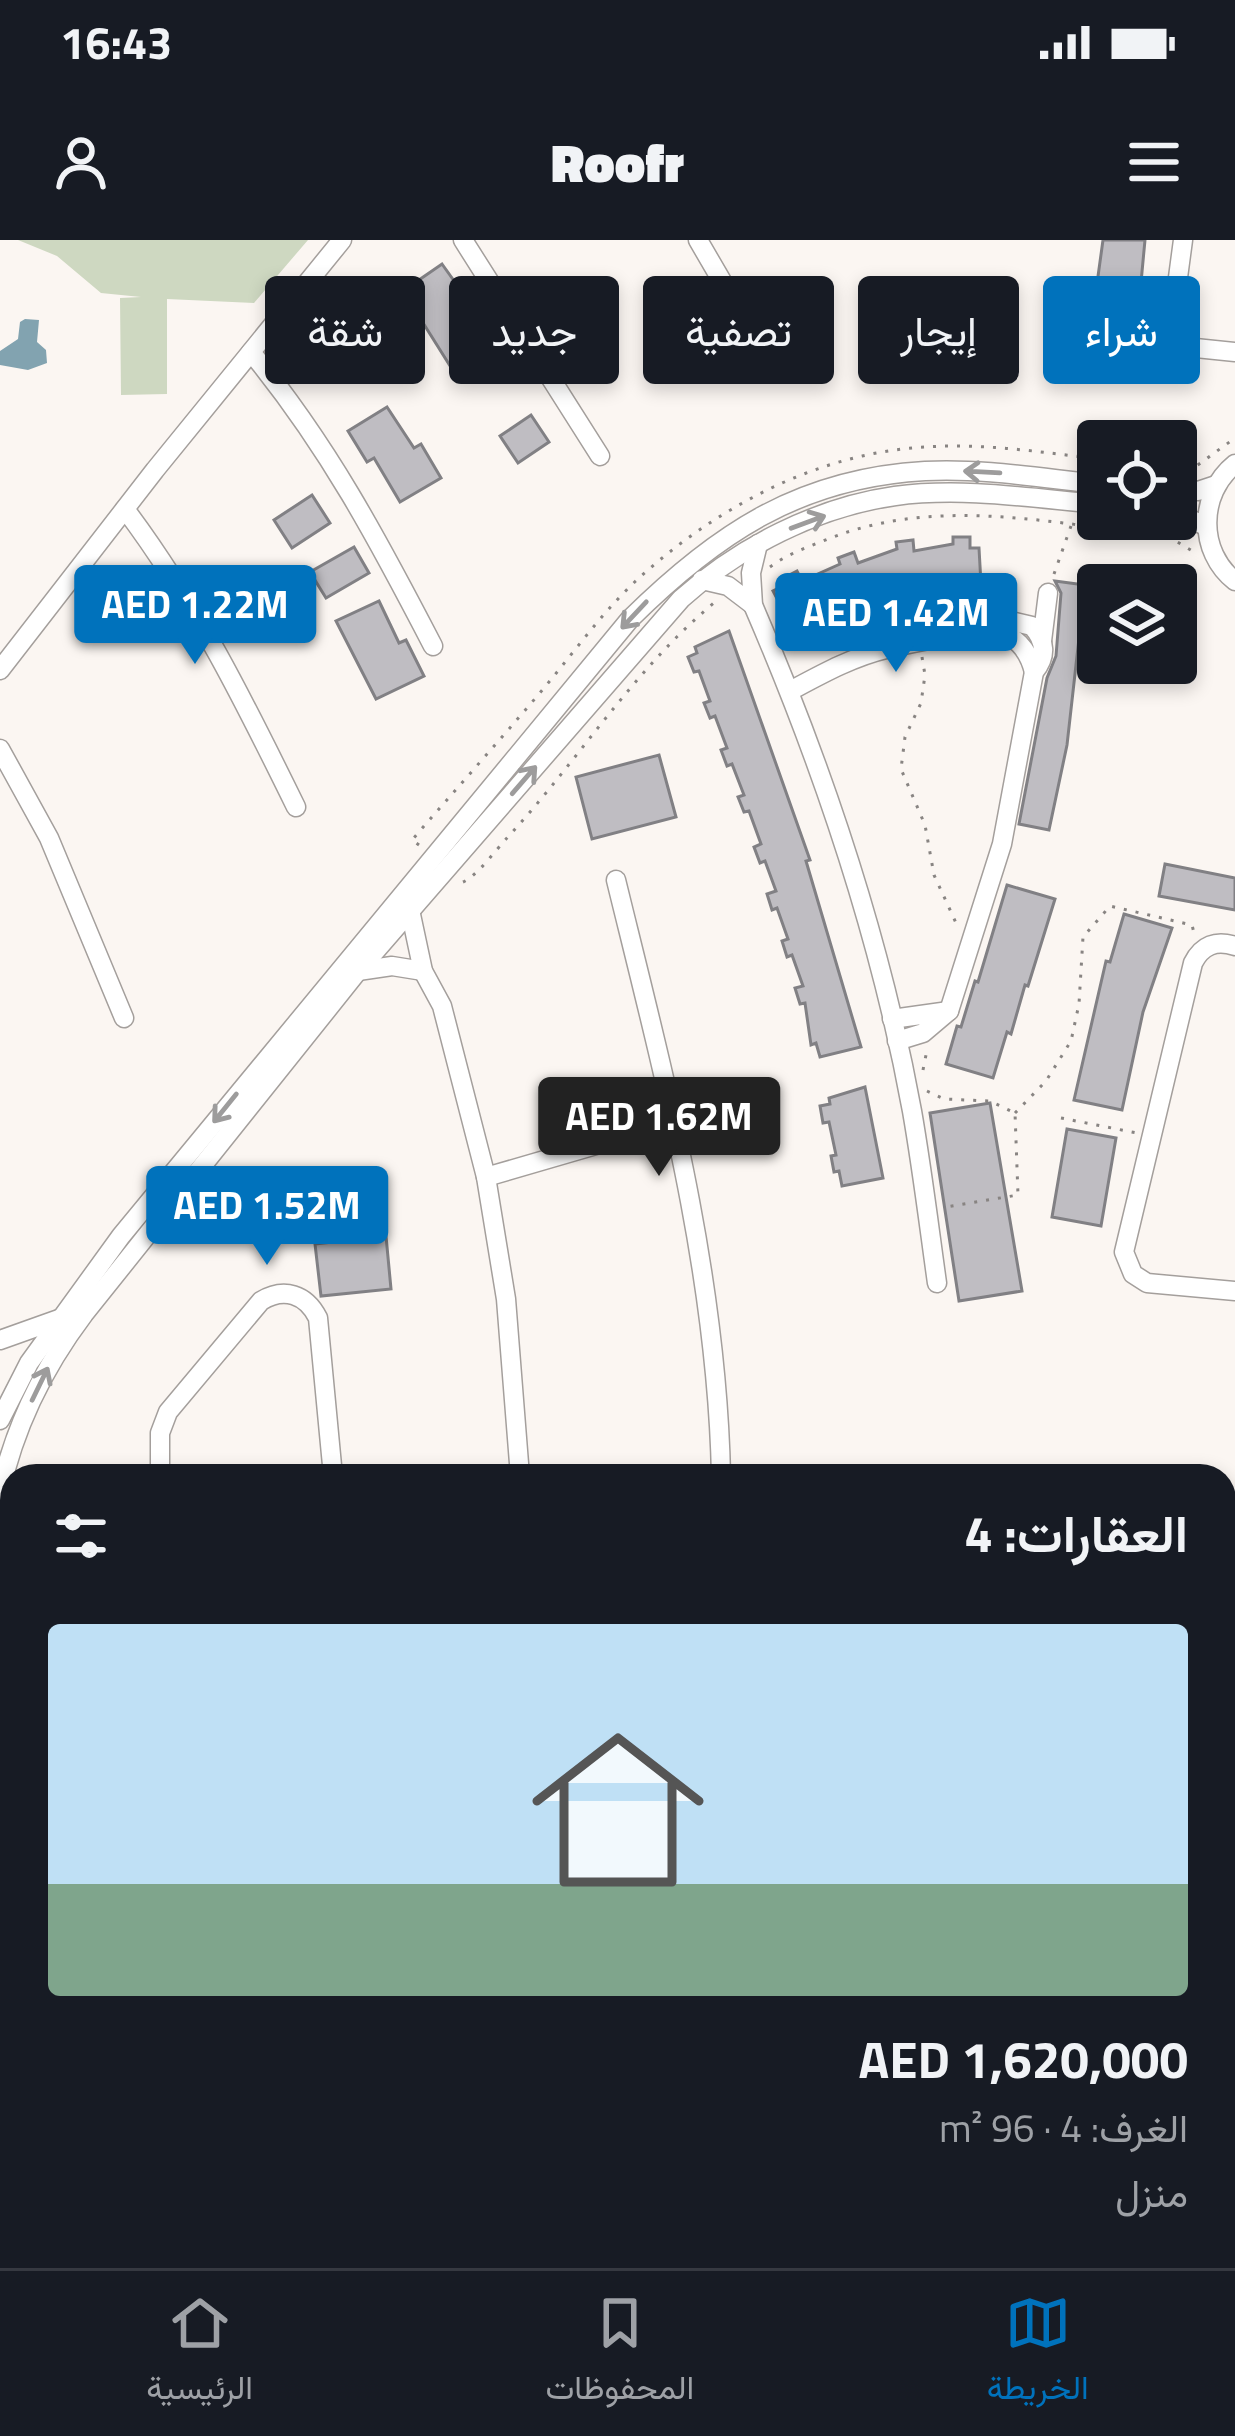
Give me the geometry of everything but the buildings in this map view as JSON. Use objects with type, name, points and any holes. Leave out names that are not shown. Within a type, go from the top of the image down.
[{"type":"street","points":[[0,670],[342,240]]},
{"type":"street","points":[[463,240],[600,456]]},
{"type":"street","points":[[698,240],[719,276]]},
{"type":"street","points":[[1178,276],[1183,240]]},
{"type":"street","points":[[1200,348],[1235,352]]},
{"type":"street","points":[[250,352],[345,480],[433,646]]},
{"type":"street","points":[[1235,464],[1216,485],[1206,526],[1213,554],[1235,581]]},
{"type":"street","points":[[0,1420],[28,1363],[136,1217],[630,619],[680,570],[741,525],[869,478],[967,471],[1077,482]]},
{"type":"street","points":[[1197,491],[1216,485]]},
{"type":"street","points":[[8,1464],[19,1428],[58,1348],[358,971],[656,625],[702,580],[758,544],[834,513],[895,496],[973,494],[1077,502]]},
{"type":"street","points":[[124,509],[193,608],[296,807]]},
{"type":"street","points":[[1197,522],[1206,526]]},
{"type":"street","points":[[758,544],[748,595],[790,691],[866,913],[898,1041],[937,1283]]},
{"type":"street","points":[[702,580],[748,595]]},
{"type":"street","points":[[898,1041],[923,1033],[949,1011],[1002,844],[1034,673],[1043,655],[1048,592]]},
{"type":"street","points":[[790,691],[886,649],[1016,620],[1032,626],[1042,641]]},
{"type":"street","points":[[991,628],[1015,639],[1034,673]]},
{"type":"street","points":[[0,749],[49,838],[124,1018]]},
{"type":"street","points":[[616,880],[675,1122],[705,1291],[720,1464]]},
{"type":"street","points":[[410,910],[423,971],[442,1006],[486,1177],[506,1299],[519,1464]]},
{"type":"street","points":[[1229,1294],[1165,1283],[1140,1264],[1133,1247],[1132,1222],[1190,982],[1208,957],[1235,948]]},
{"type":"street","points":[[358,971],[392,966],[423,971]]},
{"type":"street","points":[[892,1019],[949,1011]]},
{"type":"street","points":[[486,1177],[675,1122]]},
{"type":"street","points":[[160,1464],[160,1433],[168,1412],[261,1300],[282,1293],[304,1299],[318,1318],[332,1464]]},
{"type":"street","points":[[0,1340],[59,1319]]},
{"type":"path","points":[[1197,466],[1235,438]]},
{"type":"path","points":[[448,869],[465,884],[691,622],[716,602],[733,602],[765,585],[770,566],[808,547],[867,526],[977,514],[1169,537],[1183,542],[1200,558]]},
{"type":"path","points":[[1048,592],[1071,524]]},
{"type":"path","points":[[919,644],[924,687],[905,737],[901,769],[925,825],[929,857],[946,906],[955,923],[973,936]]},
{"type":"path","points":[[926,1211],[1018,1195],[1015,1113],[1046,1081],[1071,1041],[1079,1004],[1083,938],[1110,906],[1192,925],[1195,941]]},
{"type":"path","points":[[922,1076],[928,1049],[923,1033]]},
{"type":"path","points":[[925,1086],[934,1097],[990,1101],[1015,1113]]},
{"type":"path","points":[[1060,1118],[1150,1136]]},
{"type":"green space","points":[[18,240],[308,240],[277,276],[265,276],[265,290],[254,303],[167,299],[167,394],[121,395],[120,298],[141,297],[101,293],[57,256]]},
{"type":"water","points":[[39,320],[37,342],[46,350],[47,363],[28,370],[0,365],[0,351],[18,339],[20,322]]}]
